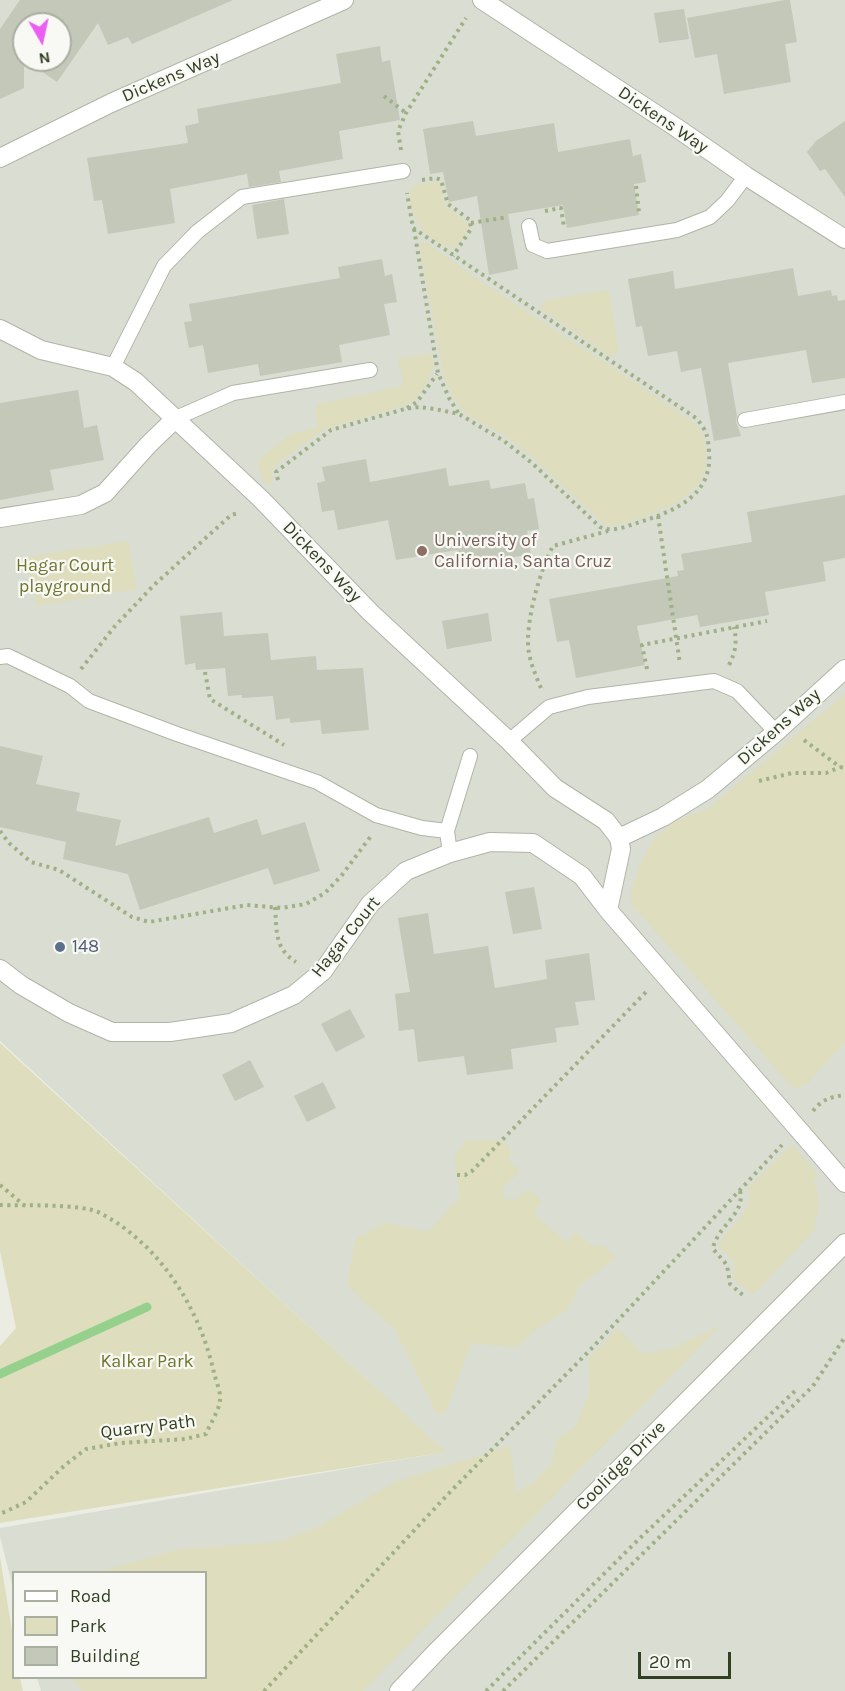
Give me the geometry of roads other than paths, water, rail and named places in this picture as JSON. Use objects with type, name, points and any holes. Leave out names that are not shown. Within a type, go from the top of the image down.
[{"type":"street","name":"Dickens Way","points":[[0,158],[111,104],[344,0]]},
{"type":"street","name":"Dickens Way","points":[[477,5],[677,128],[746,176],[845,239]]},
{"type":"street","name":"Dickens Way","points":[[0,329],[41,350],[113,367],[136,382],[261,499],[370,612],[555,788],[606,822],[619,838],[663,817],[708,789],[776,732],[845,669]]},
{"type":"street","points":[[0,518],[81,505],[105,493],[148,445],[177,418]]},
{"type":"street","points":[[608,909],[621,849],[619,838]]},
{"type":"street","name":"Hagar Court","points":[[0,969],[21,985],[69,1013],[112,1032],[170,1032],[231,1023],[294,995],[323,971],[370,904],[406,871],[490,842],[533,843],[582,876],[845,1183]]},
{"type":"street","name":"Coolidge Drive","points":[[399,1691],[463,1624],[845,1243]]},
{"type":"lane","points":[[529,226],[533,245],[547,251],[676,230],[710,217],[727,201],[746,176]]},
{"type":"lane","points":[[113,367],[164,266],[197,232],[242,197],[404,177]]},
{"type":"lane","points":[[177,418],[233,393],[370,370]]},
{"type":"lane","points":[[745,420],[845,402]]},
{"type":"lane","points":[[0,657],[8,656],[70,686],[89,701],[317,782],[376,816],[422,828],[447,831]]},
{"type":"lane","points":[[508,741],[549,707],[588,697],[714,681],[737,691],[776,732]]},
{"type":"lane","points":[[450,854],[447,831],[470,756]]},
{"type":"waterway","points":[[0,1374],[147,1307]]},
{"type":"place","name":"University of California, Santa Cruz","points":[[422,551]]},
{"type":"place","name":"148","points":[[60,947]]},
{"type":"park label","name":"Hagar Court playground","points":[[65,576]]},
{"type":"park label","name":"Kalkar Park","points":[[147,1362]]}]
